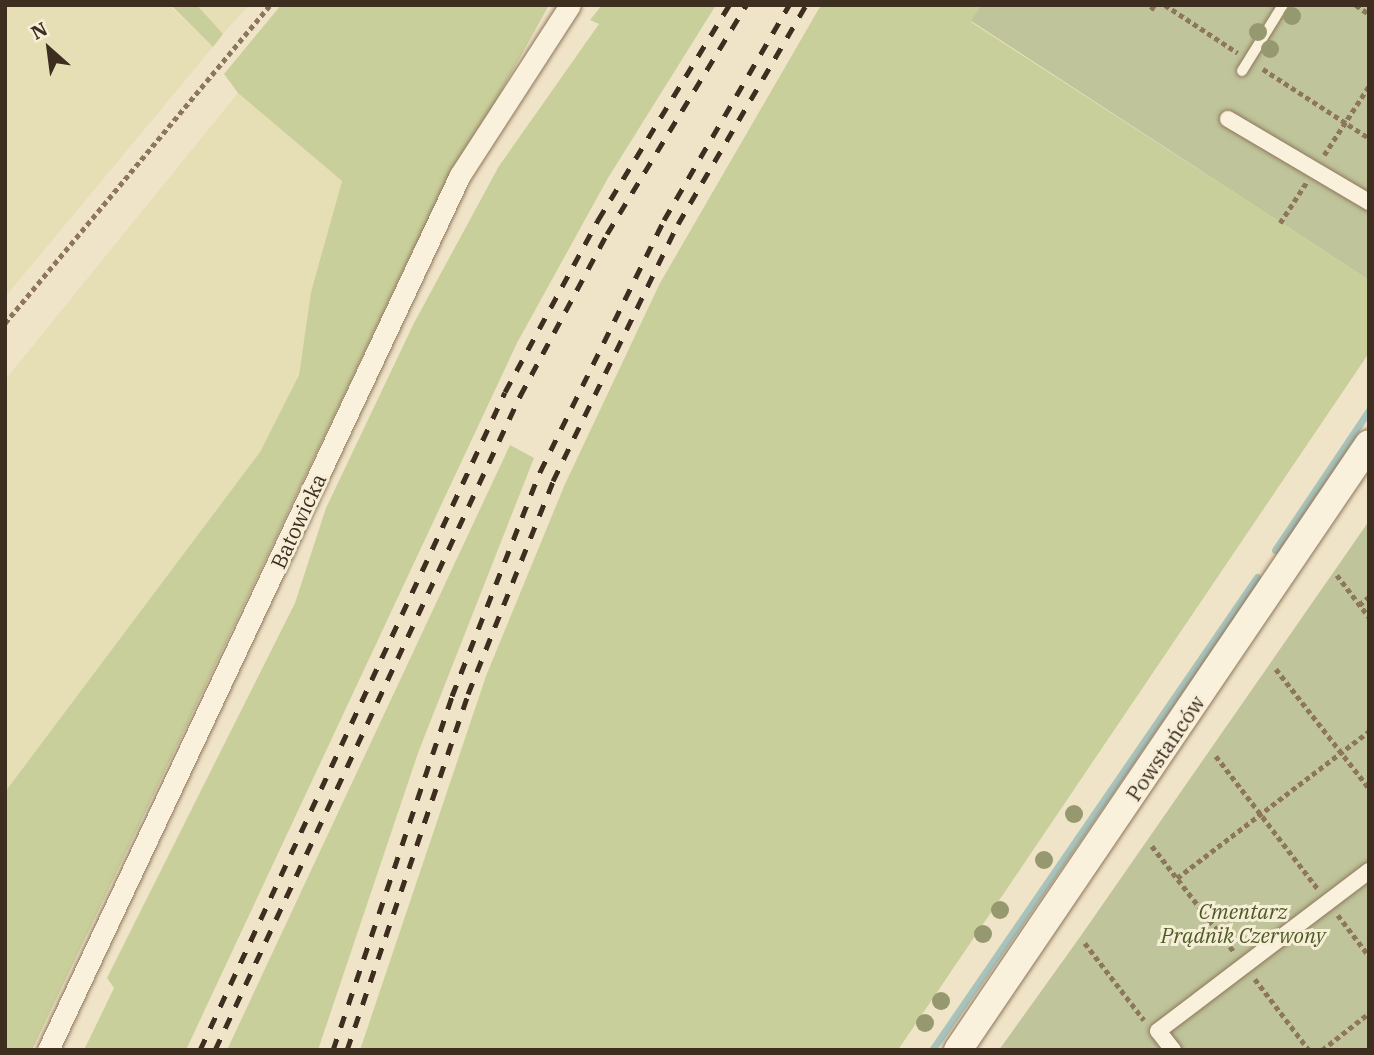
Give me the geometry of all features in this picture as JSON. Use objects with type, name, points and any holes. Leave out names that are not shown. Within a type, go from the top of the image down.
[{"type":"street","name":"Batowicka","points":[[48,1050],[460,176],[570,5]]},
{"type":"street","points":[[1228,119],[1369,202]]},
{"type":"street","name":"Powstańców","points":[[958,1050],[1369,444]]},
{"type":"street","points":[[1172,1050],[1158,1031],[1369,871]]},
{"type":"lane","points":[[1242,71],[1283,5]]},
{"type":"path","points":[[5,323],[270,5]]},
{"type":"path","points":[[1165,5],[1369,138]]},
{"type":"path","points":[[1356,5],[1369,14]]},
{"type":"path","points":[[1337,575],[1369,617]]},
{"type":"path","points":[[1359,605],[1369,597]]},
{"type":"path","points":[[1276,669],[1369,788]]},
{"type":"path","points":[[1177,878],[1369,731]]},
{"type":"path","points":[[1216,756],[1369,956]]},
{"type":"path","points":[[1152,846],[1309,1050]]},
{"type":"path","points":[[1085,943],[1158,1031]]},
{"type":"path","points":[[1322,1050],[1369,1013]]},
{"type":"shaded area","points":[[5,5],[169,5],[213,47],[5,297]]},
{"type":"shaded area","points":[[197,5],[249,5],[223,34]]},
{"type":"shaded area","points":[[238,93],[342,181],[311,292],[299,375],[260,452],[5,792],[5,380]]},
{"type":"green space","points":[[171,5],[197,5],[223,34],[213,47]]},
{"type":"green space","points":[[281,5],[549,5],[412,252],[32,1050],[5,1050],[5,792],[260,452],[299,375],[311,292],[342,181],[238,93],[224,74]]},
{"type":"green space","points":[[602,5],[716,5],[608,178],[517,343],[186,1050],[84,1050],[114,988],[107,978],[295,603],[326,508],[414,323],[499,166],[599,24],[590,20]]},
{"type":"green space","points":[[821,5],[981,5],[971,22],[1369,280],[1369,353],[898,1050],[360,1050],[486,676],[565,484],[660,283]]},
{"type":"green space","points":[[981,5],[1369,5],[1369,280],[971,21]]},
{"type":"green space","points":[[510,445],[534,458],[418,753],[318,1050],[227,1050]]},
{"type":"green space","name":"Cmentarz Prądnik Czerwony","points":[[1369,521],[1369,1050],[999,1050],[1080,937]]},
{"type":"waterway","points":[[1275,550],[1369,410]]},
{"type":"waterway","points":[[932,1050],[1257,577]]},
{"type":"railway","points":[[200,1050],[505,392],[598,220],[729,5]]},
{"type":"railway","points":[[215,1050],[520,396],[607,234],[746,5]]},
{"type":"railway","points":[[333,1050],[452,696],[540,472],[664,220],[789,5]]},
{"type":"railway","points":[[347,1050],[468,694],[553,481],[678,224],[806,5]]}]
